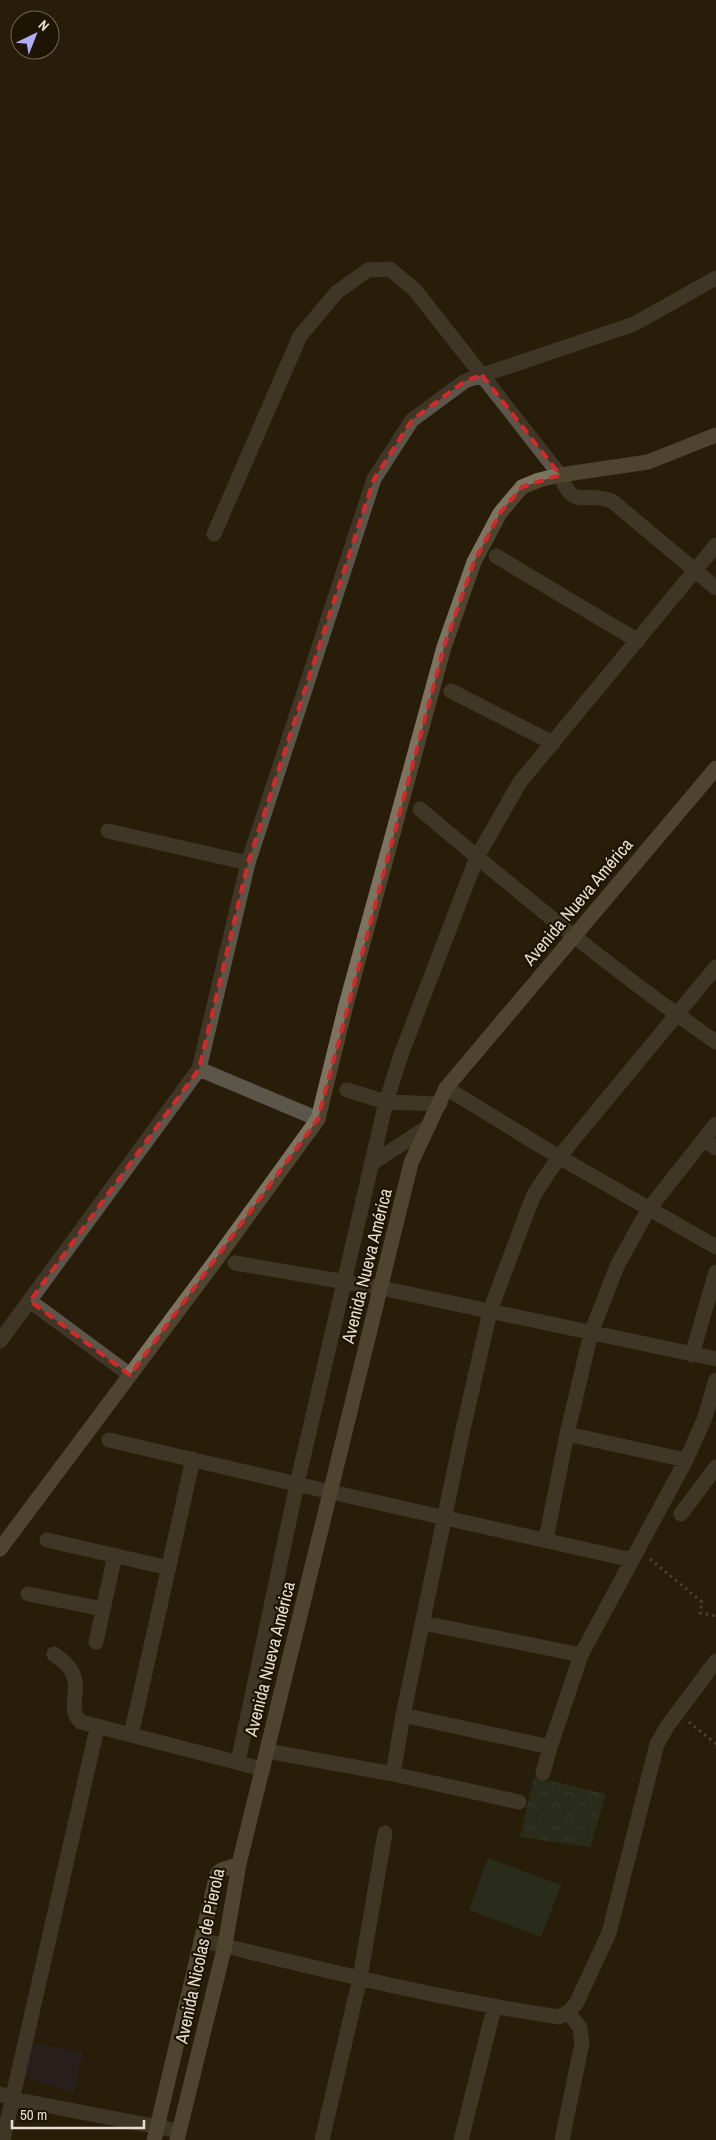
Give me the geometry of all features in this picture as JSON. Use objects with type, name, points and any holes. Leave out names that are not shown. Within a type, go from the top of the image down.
[{"type":"street","points":[[214,534],[300,336],[337,292],[368,270],[390,269],[415,290],[560,475],[571,496],[577,499],[601,497],[612,501],[716,588]]},
{"type":"street","points":[[0,1341],[199,1069],[248,863],[374,479],[412,420],[465,381],[634,324],[716,278]]},
{"type":"street","points":[[0,1548],[216,1260],[318,1119],[348,996],[444,647],[474,562],[500,513],[522,487],[539,480],[560,475],[648,462],[716,435]]},
{"type":"street","points":[[238,1762],[297,1484],[386,1102],[402,1052],[477,857],[520,782],[716,545]]},
{"type":"street","points":[[496,556],[638,641]]},
{"type":"street","points":[[451,691],[553,743]]},
{"type":"street","name":"Avenida Nueva América","points":[[239,1864],[411,1163],[446,1088],[716,768]]},
{"type":"street","points":[[420,809],[574,936],[716,1042]]},
{"type":"street","points":[[108,832],[248,863]]},
{"type":"street","points":[[393,1774],[403,1715],[490,1310],[532,1200],[559,1157],[716,967]]},
{"type":"street","points":[[199,1069],[318,1119]]},
{"type":"street","points":[[446,1088],[648,1210],[716,1247]]},
{"type":"street","points":[[347,1090],[386,1102],[440,1104]]},
{"type":"street","points":[[546,1539],[567,1434],[592,1334],[617,1266],[648,1210],[710,1144],[716,1124]]},
{"type":"street","points":[[371,1164],[429,1126]]},
{"type":"street","points":[[235,1263],[380,1288],[716,1359]]},
{"type":"street","points":[[692,1355],[716,1272]]},
{"type":"street","points":[[30,1301],[130,1375]]},
{"type":"street","points":[[543,1772],[581,1655],[686,1460],[704,1420],[716,1380]]},
{"type":"street","points":[[567,1434],[686,1460]]},
{"type":"street","points":[[109,1440],[331,1492],[546,1539],[635,1554]]},
{"type":"street","points":[[131,1735],[194,1459]]},
{"type":"street","points":[[682,1514],[716,1467]]},
{"type":"street","points":[[47,1540],[169,1568]]},
{"type":"street","points":[[96,1642],[115,1556]]},
{"type":"street","points":[[28,1594],[103,1609]]},
{"type":"street","points":[[424,1623],[581,1655]]},
{"type":"street","points":[[54,1654],[68,1666],[75,1681],[74,1712],[76,1718],[81,1722],[263,1769]]},
{"type":"street","points":[[202,1940],[494,2008],[559,2017],[576,2004],[609,1933],[657,1744],[668,1725],[716,1661]]},
{"type":"street","points":[[403,1715],[550,1748]]},
{"type":"street","points":[[4,2140],[7,2097],[95,1737]]},
{"type":"street","points":[[267,1751],[393,1774],[519,1802]]},
{"type":"street","points":[[322,2140],[360,1978],[385,1833]]},
{"type":"street","name":"Avenida Nicolas de Pierola","points":[[156,2133],[217,1874],[221,1870],[239,1864],[225,1945],[178,2136]]},
{"type":"street","points":[[461,2140],[494,2008]]},
{"type":"street","points":[[562,2140],[582,2043],[580,2028],[568,2012]]},
{"type":"street","points":[[7,2097],[156,2133],[178,2136]]},
{"type":"path","points":[[635,1554],[702,1602],[700,1613],[716,1616]]},
{"type":"path","points":[[677,1713],[716,1744]]},
{"type":"highlighted area","points":[[482,375],[560,475],[522,487],[500,513],[474,562],[444,647],[318,1119],[130,1375],[30,1301],[199,1069],[248,863],[374,479],[412,420],[465,381]]},
{"type":"shaded area","points":[[29,2042],[83,2053],[74,2092],[24,2078]]},
{"type":"green space","points":[[534,1777],[606,1794],[590,1847],[520,1837]]},
{"type":"green space","points":[[488,1858],[561,1885],[541,1937],[469,1910]]}]
